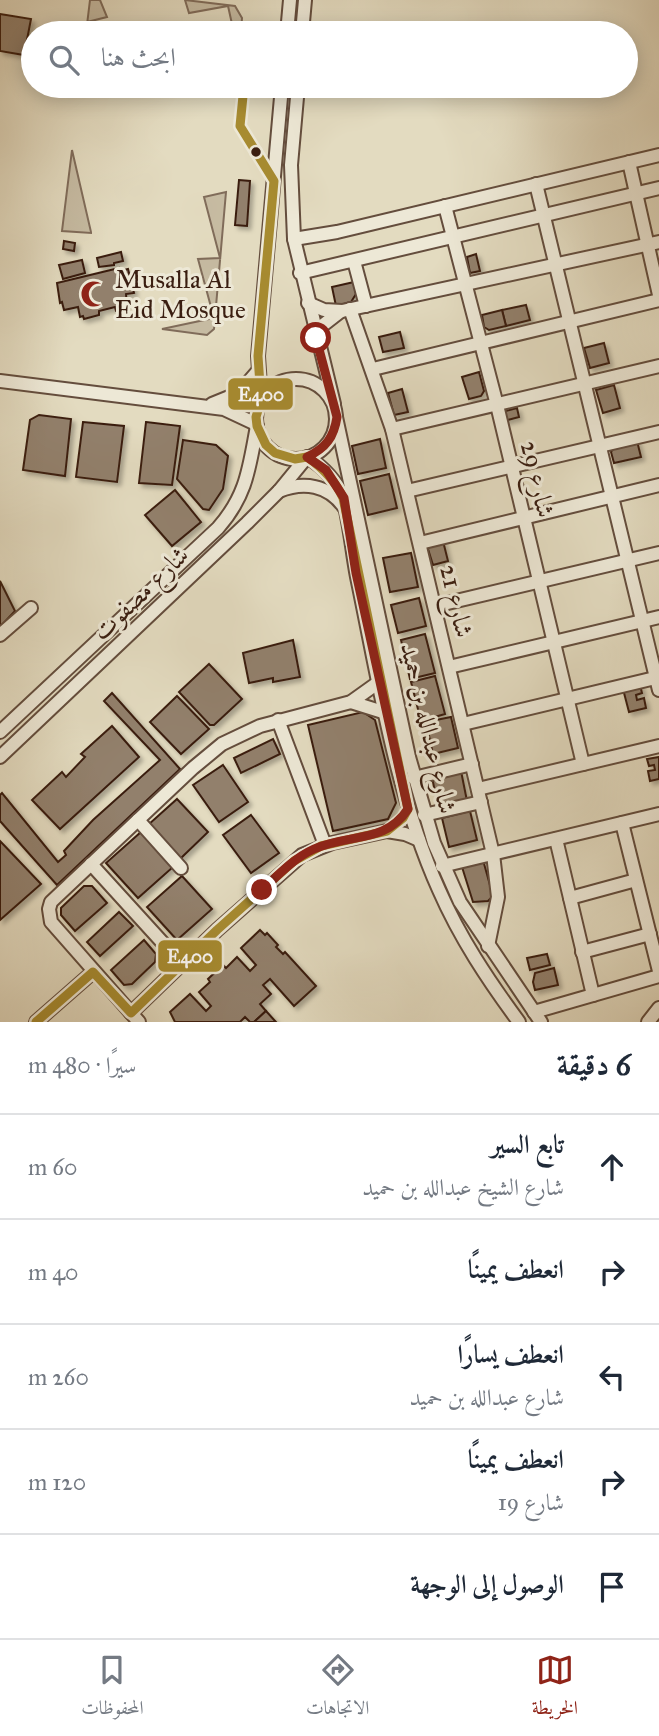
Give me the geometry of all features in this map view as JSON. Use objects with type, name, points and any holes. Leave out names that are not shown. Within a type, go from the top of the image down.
[{"type":"street","points":[[288,21],[290,0]]},
{"type":"street","points":[[303,21],[305,0]]},
{"type":"street","points":[[224,409],[260,401],[277,384],[299,379],[320,386],[335,411],[335,430],[320,452],[307,458],[284,457],[266,446],[257,425],[260,401],[258,371],[281,98]]},
{"type":"street","name":"شارع عبدالله بن حميد","points":[[297,98],[291,165],[294,239],[300,274],[335,411],[414,778],[442,866],[467,915],[537,1017]]},
{"type":"street","points":[[294,239],[337,232],[659,155]]},
{"type":"street","points":[[373,369],[569,322],[659,297],[653,244],[629,162]]},
{"type":"street","points":[[463,724],[658,681],[536,184]]},
{"type":"street","points":[[300,274],[659,188]]},
{"type":"street","name":"شارع 29","points":[[445,206],[497,404],[583,764]]},
{"type":"street","points":[[307,303],[324,310],[346,310],[653,244]]},
{"type":"street","points":[[354,261],[366,306]]},
{"type":"street","points":[[316,338],[323,325],[346,310]]},
{"type":"street","name":"شارع 21","points":[[346,310],[373,369],[392,429],[480,795],[498,886],[488,946]]},
{"type":"street","points":[[392,429],[659,366]]},
{"type":"street","points":[[201,406],[221,402],[239,393],[247,387],[258,371]]},
{"type":"street","points":[[0,381],[224,409],[257,425]]},
{"type":"street","name":"شارع مصفوت","points":[[0,732],[232,512],[247,479],[257,425]]},
{"type":"street","points":[[407,491],[659,432]]},
{"type":"street","name":"شارع عبدالله بن حميد","points":[[307,458],[326,470],[333,479],[346,509],[356,573],[379,682],[408,809],[419,840],[444,901],[481,968],[519,1022]]},
{"type":"street","name":"شارع مصفوت","points":[[0,757],[279,491],[307,458]]},
{"type":"street","points":[[279,491],[300,485],[321,488],[340,500],[346,509]]},
{"type":"street","points":[[420,543],[659,485]]},
{"type":"street","points":[[435,606],[659,553]]},
{"type":"street","points":[[0,635],[31,608]]},
{"type":"street","points":[[449,667],[659,617]]},
{"type":"street","points":[[379,682],[351,702],[278,720],[244,732],[222,744],[51,902],[51,922],[135,1018],[182,964],[302,855],[325,845],[387,831],[419,840]]},
{"type":"street","points":[[351,702],[386,713]]},
{"type":"street","points":[[15,742],[9,740],[8,735],[19,715]]},
{"type":"street","points":[[278,720],[325,845]]},
{"type":"street","points":[[424,815],[583,764],[659,746]]},
{"type":"street","points":[[414,778],[472,764]]},
{"type":"street","points":[[387,831],[408,809]]},
{"type":"street","points":[[442,866],[659,814]]},
{"type":"street","points":[[138,820],[181,868]]},
{"type":"street","points":[[622,823],[659,971]]},
{"type":"street","points":[[556,839],[593,995]]},
{"type":"street","points":[[91,864],[182,964]]},
{"type":"street","points":[[570,898],[636,880]]},
{"type":"street","points":[[467,915],[496,908]]},
{"type":"street","points":[[583,952],[650,934]]},
{"type":"street","points":[[481,968],[483,960],[496,958]]},
{"type":"street","points":[[36,1022],[93,972]]},
{"type":"street","points":[[537,1017],[593,995],[659,976]]},
{"type":"street","points":[[648,1022],[659,1008]]},
{"type":"shaded area","points":[[90,0],[100,0],[107,17],[87,21]]},
{"type":"shaded area","points":[[185,0],[235,6],[242,21],[231,21],[228,6],[189,13]]},
{"type":"shaded area","points":[[72,150],[91,232],[91,233],[62,231]]},
{"type":"shaded area","points":[[226,192],[214,329],[207,335],[162,329],[214,318],[198,259],[220,258],[204,197]]},
{"type":"building","points":[[0,14],[31,19],[21,21],[21,54],[0,51]]},
{"type":"building","points":[[239,180],[250,181],[247,226],[235,225]]},
{"type":"building","points":[[64,241],[75,243],[74,251],[63,249]]},
{"type":"building","points":[[121,252],[123,261],[99,267],[97,258]]},
{"type":"building","points":[[476,254],[480,271],[470,273],[467,257]]},
{"type":"building","points":[[82,260],[85,273],[63,279],[59,265]]},
{"type":"building","name":"Musalla Al Eid Mosque","points":[[119,268],[120,271],[128,269],[134,293],[126,294],[127,305],[122,307],[123,310],[116,311],[115,307],[84,319],[83,316],[80,317],[78,307],[64,310],[62,302],[60,303],[57,283]]},
{"type":"building","points":[[354,282],[356,294],[351,302],[336,306],[332,287]]},
{"type":"building","points":[[526,305],[530,320],[506,326],[502,310]]},
{"type":"building","points":[[502,310],[506,326],[489,330],[484,327],[482,315]]},
{"type":"building","points":[[400,332],[404,348],[383,352],[379,337]]},
{"type":"building","points":[[604,343],[609,363],[590,368],[584,348]]},
{"type":"building","points":[[479,372],[484,391],[481,396],[469,399],[462,377]]},
{"type":"building","points":[[614,385],[620,408],[603,413],[596,390]]},
{"type":"building","points":[[402,389],[408,412],[394,415],[388,393]]},
{"type":"building","points":[[517,408],[519,417],[504,421],[502,412]]},
{"type":"building","points":[[39,415],[71,419],[65,476],[23,470],[30,420]]},
{"type":"building","points":[[83,422],[124,426],[117,482],[76,477]]},
{"type":"building","points":[[146,422],[180,426],[172,485],[139,483]]},
{"type":"building","points":[[380,439],[386,468],[358,474],[352,446]]},
{"type":"building","points":[[183,440],[216,445],[228,456],[223,489],[209,510],[203,509],[177,479]]},
{"type":"building","points":[[637,441],[641,457],[614,463],[611,452],[614,447]]},
{"type":"building","points":[[389,474],[397,508],[368,515],[360,481]]},
{"type":"building","points":[[175,490],[201,522],[172,546],[145,515]]},
{"type":"building","points":[[443,541],[448,561],[433,565],[428,549],[432,543]]},
{"type":"building","points":[[411,553],[418,587],[390,592],[383,558]]},
{"type":"building","points":[[0,581],[15,611],[0,627]]},
{"type":"building","points":[[419,598],[426,626],[398,633],[391,605]]},
{"type":"building","points":[[425,634],[435,673],[410,679],[401,640]]},
{"type":"building","points":[[293,640],[300,677],[273,682],[273,678],[249,683],[243,653]]},
{"type":"building","points":[[209,664],[242,699],[214,725],[210,725],[179,692]]},
{"type":"building","points":[[435,676],[445,714],[421,721],[411,682]]},
{"type":"building","points":[[640,685],[642,693],[636,695],[637,700],[644,698],[646,708],[629,712],[623,689]]},
{"type":"building","points":[[112,693],[180,769],[57,885],[0,821],[0,795],[2,793],[58,862],[66,855],[64,851],[93,820],[160,760],[104,701]]},
{"type":"building","points":[[177,696],[209,729],[181,754],[150,722]]},
{"type":"building","points":[[363,712],[375,720],[396,803],[388,819],[333,831],[308,725]]},
{"type":"building","points":[[451,717],[458,748],[433,754],[426,722]]},
{"type":"building","points":[[112,726],[139,757],[60,829],[32,800],[62,772],[66,777],[85,757],[81,754]]},
{"type":"building","points":[[273,739],[280,754],[241,773],[234,758]]},
{"type":"building","points":[[659,757],[659,779],[650,781],[648,771],[655,770],[654,765],[649,766],[647,759]]},
{"type":"building","points":[[223,765],[248,802],[219,822],[193,785]]},
{"type":"building","points":[[461,771],[467,801],[438,807],[432,777]]},
{"type":"building","points":[[177,799],[208,832],[180,859],[148,825]]},
{"type":"building","points":[[470,811],[477,840],[449,847],[442,818]]},
{"type":"building","points":[[251,815],[279,853],[251,873],[223,835]]},
{"type":"building","points":[[141,832],[173,867],[138,898],[106,863]]},
{"type":"building","points":[[0,841],[41,884],[0,920]]},
{"type":"building","points":[[483,860],[493,896],[488,901],[473,902],[462,867]]},
{"type":"building","points":[[182,876],[212,909],[177,940],[147,907]]},
{"type":"building","points":[[84,886],[92,886],[107,903],[75,931],[61,915],[61,908]]},
{"type":"building","points":[[119,912],[133,926],[100,956],[87,942]]},
{"type":"building","points":[[260,930],[265,935],[267,933],[278,945],[276,947],[283,954],[285,952],[316,986],[294,1006],[270,979],[263,985],[271,994],[260,1004],[266,1011],[254,1022],[245,1017],[240,1022],[175,1022],[170,1012],[190,994],[206,1011],[211,1006],[199,992],[223,965],[226,968],[237,957],[250,971],[256,965],[241,948]]},
{"type":"building","points":[[144,940],[156,954],[155,962],[132,984],[124,985],[111,970]]},
{"type":"building","points":[[547,954],[550,965],[530,970],[527,958]]},
{"type":"building","points":[[554,968],[558,985],[535,990],[535,973]]},
{"type":"building","points":[[266,1011],[276,1022],[254,1022]]},
{"type":"transit line","name":"E400","points":[[36,1022],[93,972],[131,1013],[294,861],[321,846],[387,831],[403,818],[408,809],[343,498],[328,475],[307,457],[295,459],[275,453],[266,445],[257,426],[256,417],[261,400],[258,356],[274,181],[240,126],[243,98]]},
{"type":"place","name":"Musalla Al Eid Mosque","points":[[94,294]]},
{"type":"route","points":[[262,890],[302,855],[321,846],[387,831],[408,809],[356,573],[344,498],[326,470],[307,457],[320,452],[329,442],[337,417],[316,338]]}]
